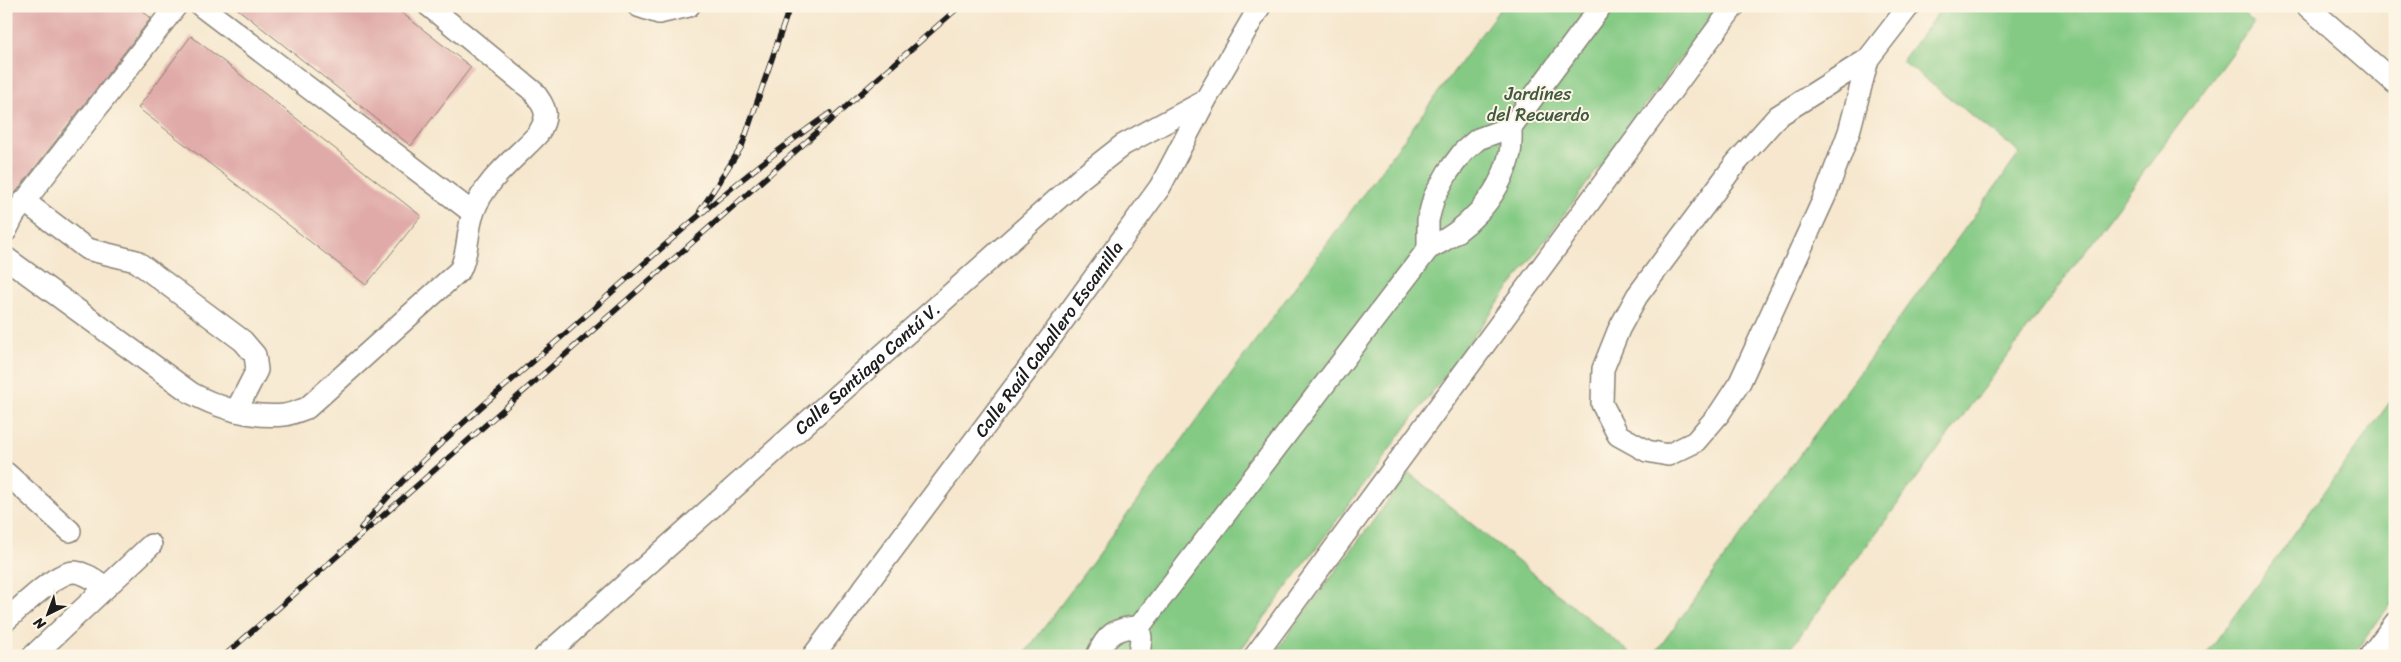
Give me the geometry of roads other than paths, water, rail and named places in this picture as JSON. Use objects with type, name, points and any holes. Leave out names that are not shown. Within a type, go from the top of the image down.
[{"type":"street","points":[[6,231],[24,201],[176,6]]},
{"type":"street","points":[[201,6],[473,213]]},
{"type":"street","points":[[6,258],[190,393],[214,405],[236,411],[285,415],[307,408],[460,270],[467,255],[473,213],[479,197],[538,134],[546,122],[545,106],[534,92],[429,6]]},
{"type":"street","points":[[638,6],[659,13],[689,6]]},
{"type":"street","name":"Calle Raúl Caballero Escamilla","points":[[813,656],[1028,369],[1160,187],[1205,101],[1260,6]]},
{"type":"street","points":[[1428,249],[1428,220],[1434,197],[1448,172],[1463,152],[1478,139],[1511,126],[1601,6]]},
{"type":"street","points":[[1255,656],[1734,6]]},
{"type":"street","points":[[1868,59],[1849,132],[1825,196],[1740,382],[1719,414],[1695,442],[1668,455],[1647,452],[1618,435],[1602,404],[1603,369],[1619,329],[1637,296],[1736,163],[1778,116],[1868,59],[1909,6]]},
{"type":"street","points":[[2307,6],[2395,83]]},
{"type":"street","name":"Calle Santiago Cantú V.","points":[[545,656],[1081,178],[1123,145],[1205,101]]},
{"type":"street","points":[[1139,656],[1141,638],[1139,627],[1428,249],[1449,239],[1466,225],[1486,204],[1502,181],[1510,155],[1511,126]]},
{"type":"street","points":[[24,201],[87,249],[136,261],[242,341],[255,355],[257,370],[236,411]]},
{"type":"street","points":[[6,473],[70,531]]},
{"type":"street","points":[[33,656],[151,544]]},
{"type":"street","points":[[6,620],[59,576],[73,572],[87,575],[106,587]]},
{"type":"street","points":[[2370,656],[2395,623]]},
{"type":"street","points":[[1097,656],[1103,641],[1113,632],[1125,627],[1139,627]]},
{"type":"railway","points":[[700,211],[742,146],[790,6]]},
{"type":"railway","points":[[224,656],[960,6]]},
{"type":"railway","points":[[361,528],[408,475],[486,403],[728,191],[830,113]]},
{"type":"park label","name":"Jardínes del Recuerdo","points":[[1538,104]]}]
